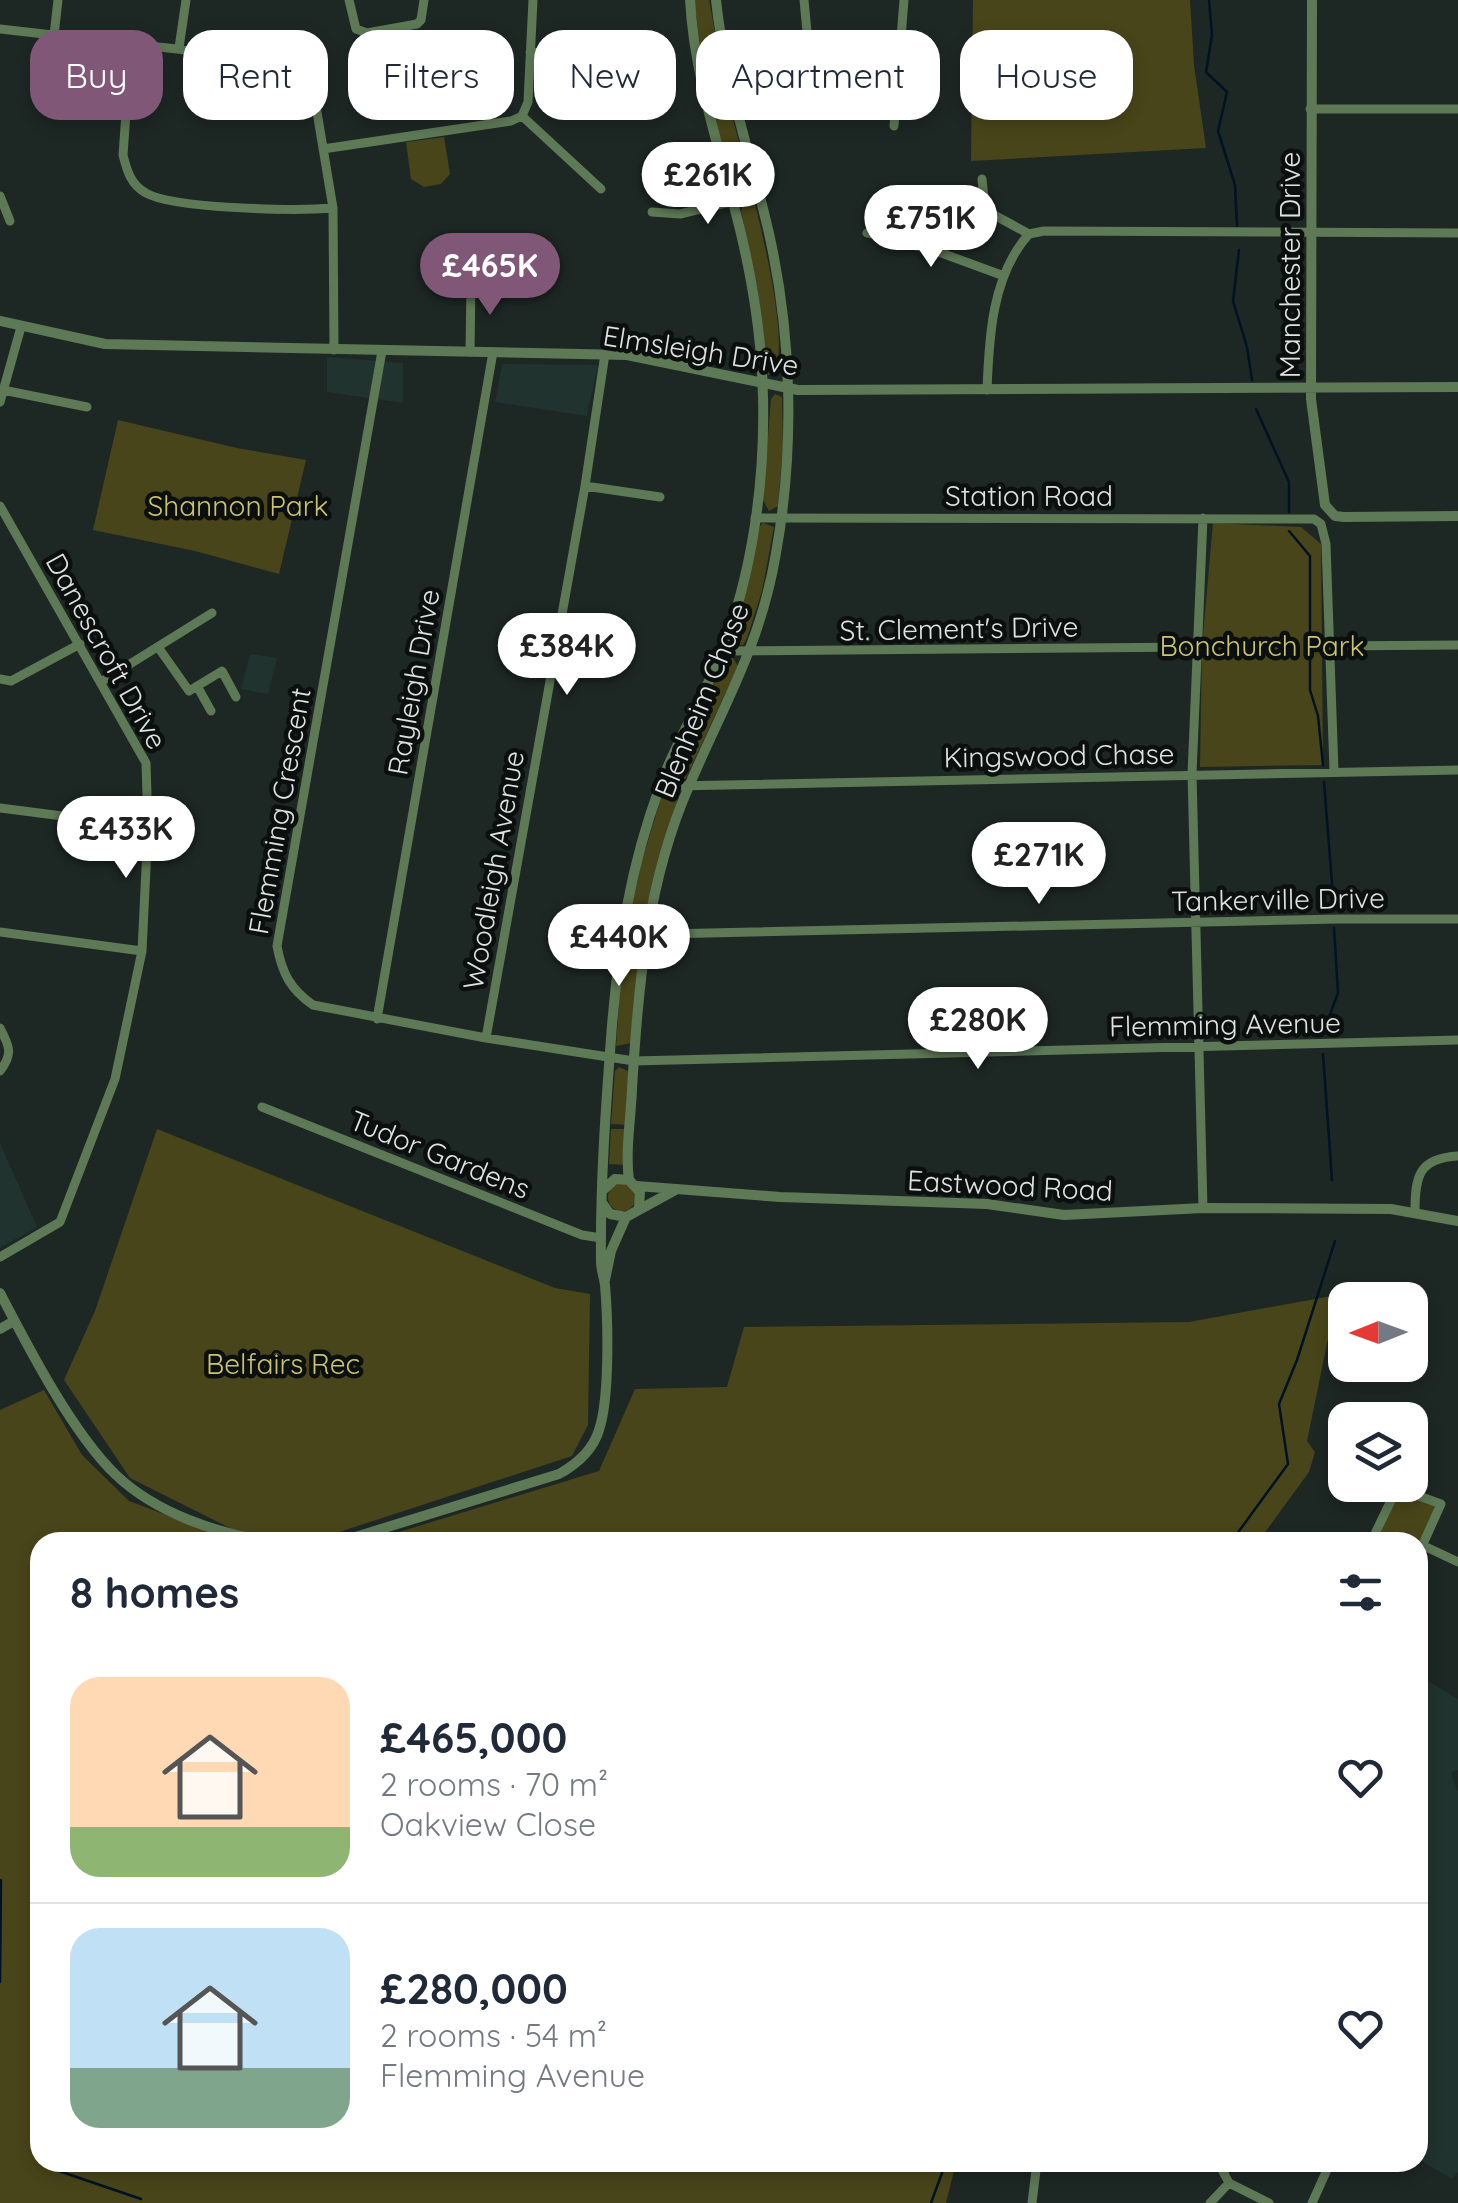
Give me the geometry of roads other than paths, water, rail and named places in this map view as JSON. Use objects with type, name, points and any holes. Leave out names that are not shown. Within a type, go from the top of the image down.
[{"type":"street","points":[[55,30],[58,0]]},
{"type":"street","points":[[179,48],[186,0]]},
{"type":"street","points":[[350,0],[356,28],[368,34],[418,24],[424,0]]},
{"type":"street","points":[[324,149],[496,124],[522,116],[528,102],[533,0]]},
{"type":"street","name":"Blenheim Chase","points":[[603,1197],[620,935],[634,865],[661,782],[722,651],[743,583],[761,460],[762,383],[750,280],[698,68],[690,0]]},
{"type":"street","name":"Blenheim Chase","points":[[633,1183],[634,1061],[646,935],[667,848],[689,785],[750,653],[770,585],[782,516],[788,443],[776,270],[730,82],[716,0]]},
{"type":"street","points":[[804,0],[807,30]]},
{"type":"street","points":[[894,126],[904,0]]},
{"type":"street","name":"Manchester Drive","points":[[1312,0],[1312,412],[1325,506],[1335,516],[1344,517],[1458,516]]},
{"type":"street","points":[[0,29],[30,32]]},
{"type":"street","points":[[163,46],[309,64],[333,208],[334,350]]},
{"type":"street","points":[[530,52],[534,52]]},
{"type":"street","points":[[1310,108],[1458,109]]},
{"type":"street","points":[[522,116],[602,189]]},
{"type":"street","points":[[126,120],[123,155],[127,171],[144,192],[175,202],[286,210],[333,208]]},
{"type":"street","points":[[982,179],[985,210],[1030,234],[1458,233]]},
{"type":"street","points":[[652,212],[680,214],[759,195]]},
{"type":"street","points":[[0,196],[10,222]]},
{"type":"street","points":[[867,233],[936,251],[1004,276]]},
{"type":"street","points":[[987,390],[992,324],[1004,276],[1030,234]]},
{"type":"street","points":[[450,282],[488,283]]},
{"type":"street","points":[[470,352],[472,283]]},
{"type":"street","name":"Elmsleigh Drive","points":[[0,321],[105,344],[627,354],[786,388],[1458,388]]},
{"type":"street","points":[[0,402],[21,327]]},
{"type":"street","name":"Flemming Crescent","points":[[382,351],[277,946],[286,980],[313,1005],[634,1061]]},
{"type":"street","name":"Rayleigh Drive","points":[[377,1018],[493,352]]},
{"type":"street","name":"Woodleigh Avenue","points":[[486,1038],[606,354]]},
{"type":"street","points":[[3,390],[87,406]]},
{"type":"street","points":[[585,486],[660,497]]},
{"type":"street","name":"Danescroft Drive","points":[[0,506],[5,524],[80,644],[146,763],[148,827],[142,951],[114,1079],[66,1211],[50,1230],[0,1257]]},
{"type":"street","name":"Station Road","points":[[755,518],[1314,519],[1325,534],[1330,646]]},
{"type":"street","points":[[1202,518],[1192,774],[1203,1208]]},
{"type":"street","points":[[101,682],[212,613]]},
{"type":"street","points":[[0,679],[11,681],[80,644]]},
{"type":"street","points":[[1334,771],[1330,646],[1458,645]]},
{"type":"street","points":[[158,647],[188,691],[222,671],[236,697]]},
{"type":"street","name":"St. Clement's Drive","points":[[722,651],[1198,647]]},
{"type":"street","points":[[197,686],[211,711]]},
{"type":"street","name":"Kingswood Chase","points":[[661,782],[689,785],[1458,770]]},
{"type":"street","points":[[0,808],[148,827]]},
{"type":"street","name":"Tankerville Drive","points":[[620,935],[1458,919]]},
{"type":"street","points":[[0,932],[142,951]]},
{"type":"street","points":[[0,1028],[10,1049],[0,1071]]},
{"type":"street","name":"Flemming Avenue","points":[[634,1061],[1458,1040]]},
{"type":"street","name":"Tudor Gardens","points":[[262,1107],[582,1235],[602,1238]]},
{"type":"street","points":[[1415,1211],[1415,1188],[1421,1172],[1434,1160],[1458,1156]]},
{"type":"street","points":[[605,1281],[601,1268],[603,1197],[615,1179],[633,1183],[640,1192],[639,1208]]},
{"type":"street","name":"Eastwood Road","points":[[633,1183],[780,1197],[987,1204],[1064,1214],[1203,1208],[1415,1211],[1458,1220]]},
{"type":"street","points":[[371,1532],[559,1474],[589,1450],[602,1418],[605,1281],[611,1251],[626,1217],[678,1188]]},
{"type":"street","points":[[603,1197],[610,1214],[626,1217]]},
{"type":"street","points":[[0,1293],[91,1446],[118,1476],[149,1499],[223,1532]]},
{"type":"street","points":[[0,1330],[14,1321]]},
{"type":"street","points":[[1428,1499],[1441,1504],[1428,1534]]},
{"type":"street","points":[[1375,1532],[1389,1502]]},
{"type":"street","points":[[1428,1552],[1458,1562]]},
{"type":"street","points":[[1032,2203],[1037,2172]]},
{"type":"street","points":[[1223,2172],[1229,2183],[1269,2203]]},
{"type":"street","points":[[1312,2203],[1326,2172]]},
{"type":"street","points":[[1210,2203],[1229,2183]]},
{"type":"waterway","points":[[1209,0],[1212,35],[1206,72],[1227,92],[1218,131],[1235,185],[1237,226]]},
{"type":"waterway","points":[[1239,250],[1233,301],[1252,380]]},
{"type":"waterway","points":[[1256,409],[1289,482],[1289,512]]},
{"type":"waterway","points":[[1289,531],[1310,556],[1310,690],[1318,716],[1323,765]]},
{"type":"waterway","points":[[1324,782],[1334,909]]},
{"type":"waterway","points":[[1322,1036],[1338,993],[1334,928]]},
{"type":"waterway","points":[[1323,1054],[1332,1180]]},
{"type":"waterway","points":[[1238,1532],[1288,1464],[1279,1404],[1335,1241]]},
{"type":"waterway","points":[[0,1982],[1,1880]]},
{"type":"waterway","points":[[62,2172],[141,2199]]},
{"type":"waterway","points":[[931,2203],[942,2172]]},
{"type":"park label","name":"Shannon Park","points":[[238,505]]},
{"type":"park label","name":"Bonchurch Park","points":[[1262,645]]},
{"type":"park label","name":"Belfairs Rec","points":[[283,1363]]}]
